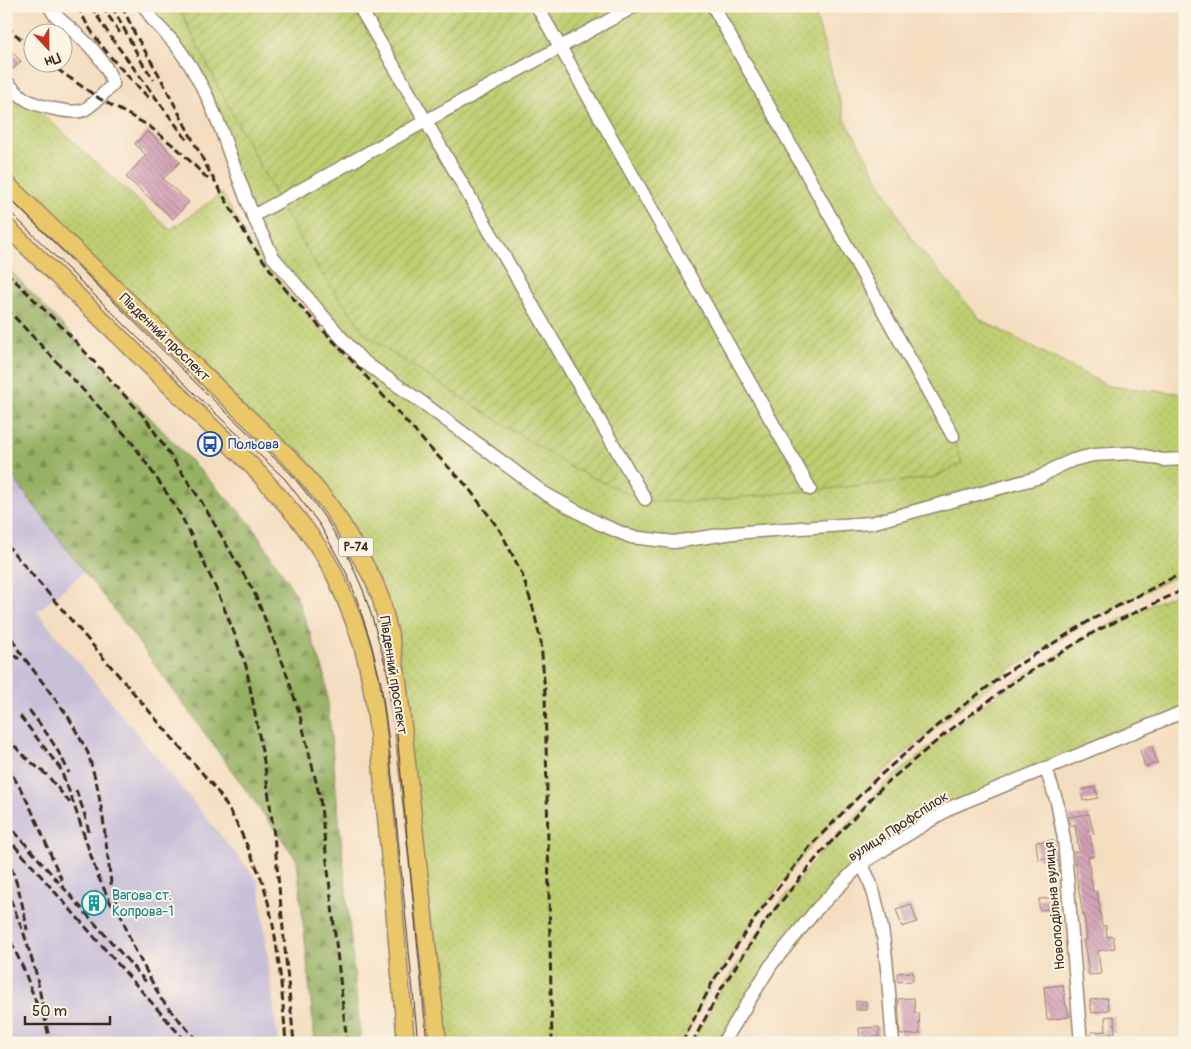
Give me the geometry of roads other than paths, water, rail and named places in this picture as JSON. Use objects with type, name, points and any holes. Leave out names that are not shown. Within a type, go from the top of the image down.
[{"type":"main road","name":"Південний проспект","points":[[6,183],[296,464],[328,503],[342,524],[374,581],[381,599],[391,639],[398,680],[438,1043]]},
{"type":"main road","name":"Південний проспект","points":[[6,226],[253,467],[310,535],[337,582],[357,629],[365,657],[376,715],[406,1043]]},
{"type":"street","points":[[6,81],[25,99],[65,111],[82,111],[100,99],[113,84],[97,53],[54,14],[49,6]]},
{"type":"street","points":[[144,6],[153,20],[176,45],[206,94],[253,216],[273,257],[339,335],[366,363],[424,403],[544,493],[598,523],[630,537],[674,542],[733,533],[871,523],[1040,477],[1073,460],[1093,455],[1132,453],[1163,460],[1185,459]]},
{"type":"street","points":[[359,6],[645,499]]},
{"type":"street","points":[[537,6],[810,489]]},
{"type":"street","points":[[253,216],[635,6]]},
{"type":"street","points":[[713,6],[953,436]]},
{"type":"street","name":"вулиця Профспілок","points":[[723,1043],[771,965],[817,909],[861,864],[952,807],[1185,712]]},
{"type":"street","name":"Новоподільна вулиця","points":[[1046,769],[1057,802],[1064,840],[1082,1043]]},
{"type":"street","points":[[861,864],[871,883],[884,941],[893,1043]]},
{"type":"tram line","points":[[6,195],[202,389],[291,474],[327,521],[347,554],[363,590],[390,683],[397,734],[427,1043]]},
{"type":"tram line","points":[[6,208],[196,395],[285,479],[320,525],[347,574],[370,640],[381,684],[388,735],[418,1043]]},
{"type":"railway","points":[[78,6],[100,44],[150,99]]},
{"type":"railway","points":[[91,6],[110,36],[187,140]]},
{"type":"railway","points":[[102,6],[120,33]]},
{"type":"railway","points":[[112,6],[141,61],[154,80]]},
{"type":"railway","points":[[122,6],[135,34],[158,73],[209,171],[250,242],[289,294],[467,486],[501,532],[522,574],[541,642],[545,693],[552,1043]]},
{"type":"railway","points":[[6,26],[22,40]]},
{"type":"railway","points":[[61,72],[100,99],[149,126],[179,150],[210,181]]},
{"type":"railway","points":[[6,272],[65,330],[146,419],[201,501],[254,592],[284,666],[299,712],[320,798],[347,1043]]},
{"type":"railway","points":[[6,308],[131,441],[180,514],[218,593],[237,640],[246,666],[265,767],[274,835],[294,1043]]},
{"type":"railway","points":[[6,544],[215,788],[230,812],[258,870],[266,894],[277,949],[286,1043]]},
{"type":"railway","points":[[682,1043],[713,981],[758,914],[811,845],[876,779],[939,724],[1010,670],[1089,621],[1172,578],[1185,574]]},
{"type":"railway","points":[[692,1043],[721,989],[767,919],[819,855],[883,786],[945,734],[1015,681],[1096,631],[1185,589]]},
{"type":"railway","points":[[6,628],[19,651],[68,716],[88,753],[97,785],[103,818],[111,883],[132,944],[161,999],[199,1043]]},
{"type":"railway","points":[[6,647],[19,659]]},
{"type":"railway","points":[[29,710],[51,740],[69,773]]},
{"type":"railway","points":[[20,716],[60,768],[97,874],[112,906]]},
{"type":"railway","points":[[6,737],[26,758],[48,776],[70,803]]},
{"type":"railway","points":[[6,766],[29,805],[62,880]]},
{"type":"railway","points":[[76,790],[89,832]]},
{"type":"railway","points":[[6,822],[148,984]]},
{"type":"railway","points":[[6,836],[187,1043]]},
{"type":"railway","points":[[6,856],[19,892],[27,930]]},
{"type":"railway","points":[[6,888],[24,934],[36,973],[50,1043]]},
{"type":"railway","points":[[6,931],[24,970],[37,1005]]},
{"type":"place","name":"Польова","points":[[210,444]]},
{"type":"place","name":"Вагова ст. Копрова-1","points":[[94,903]]}]
